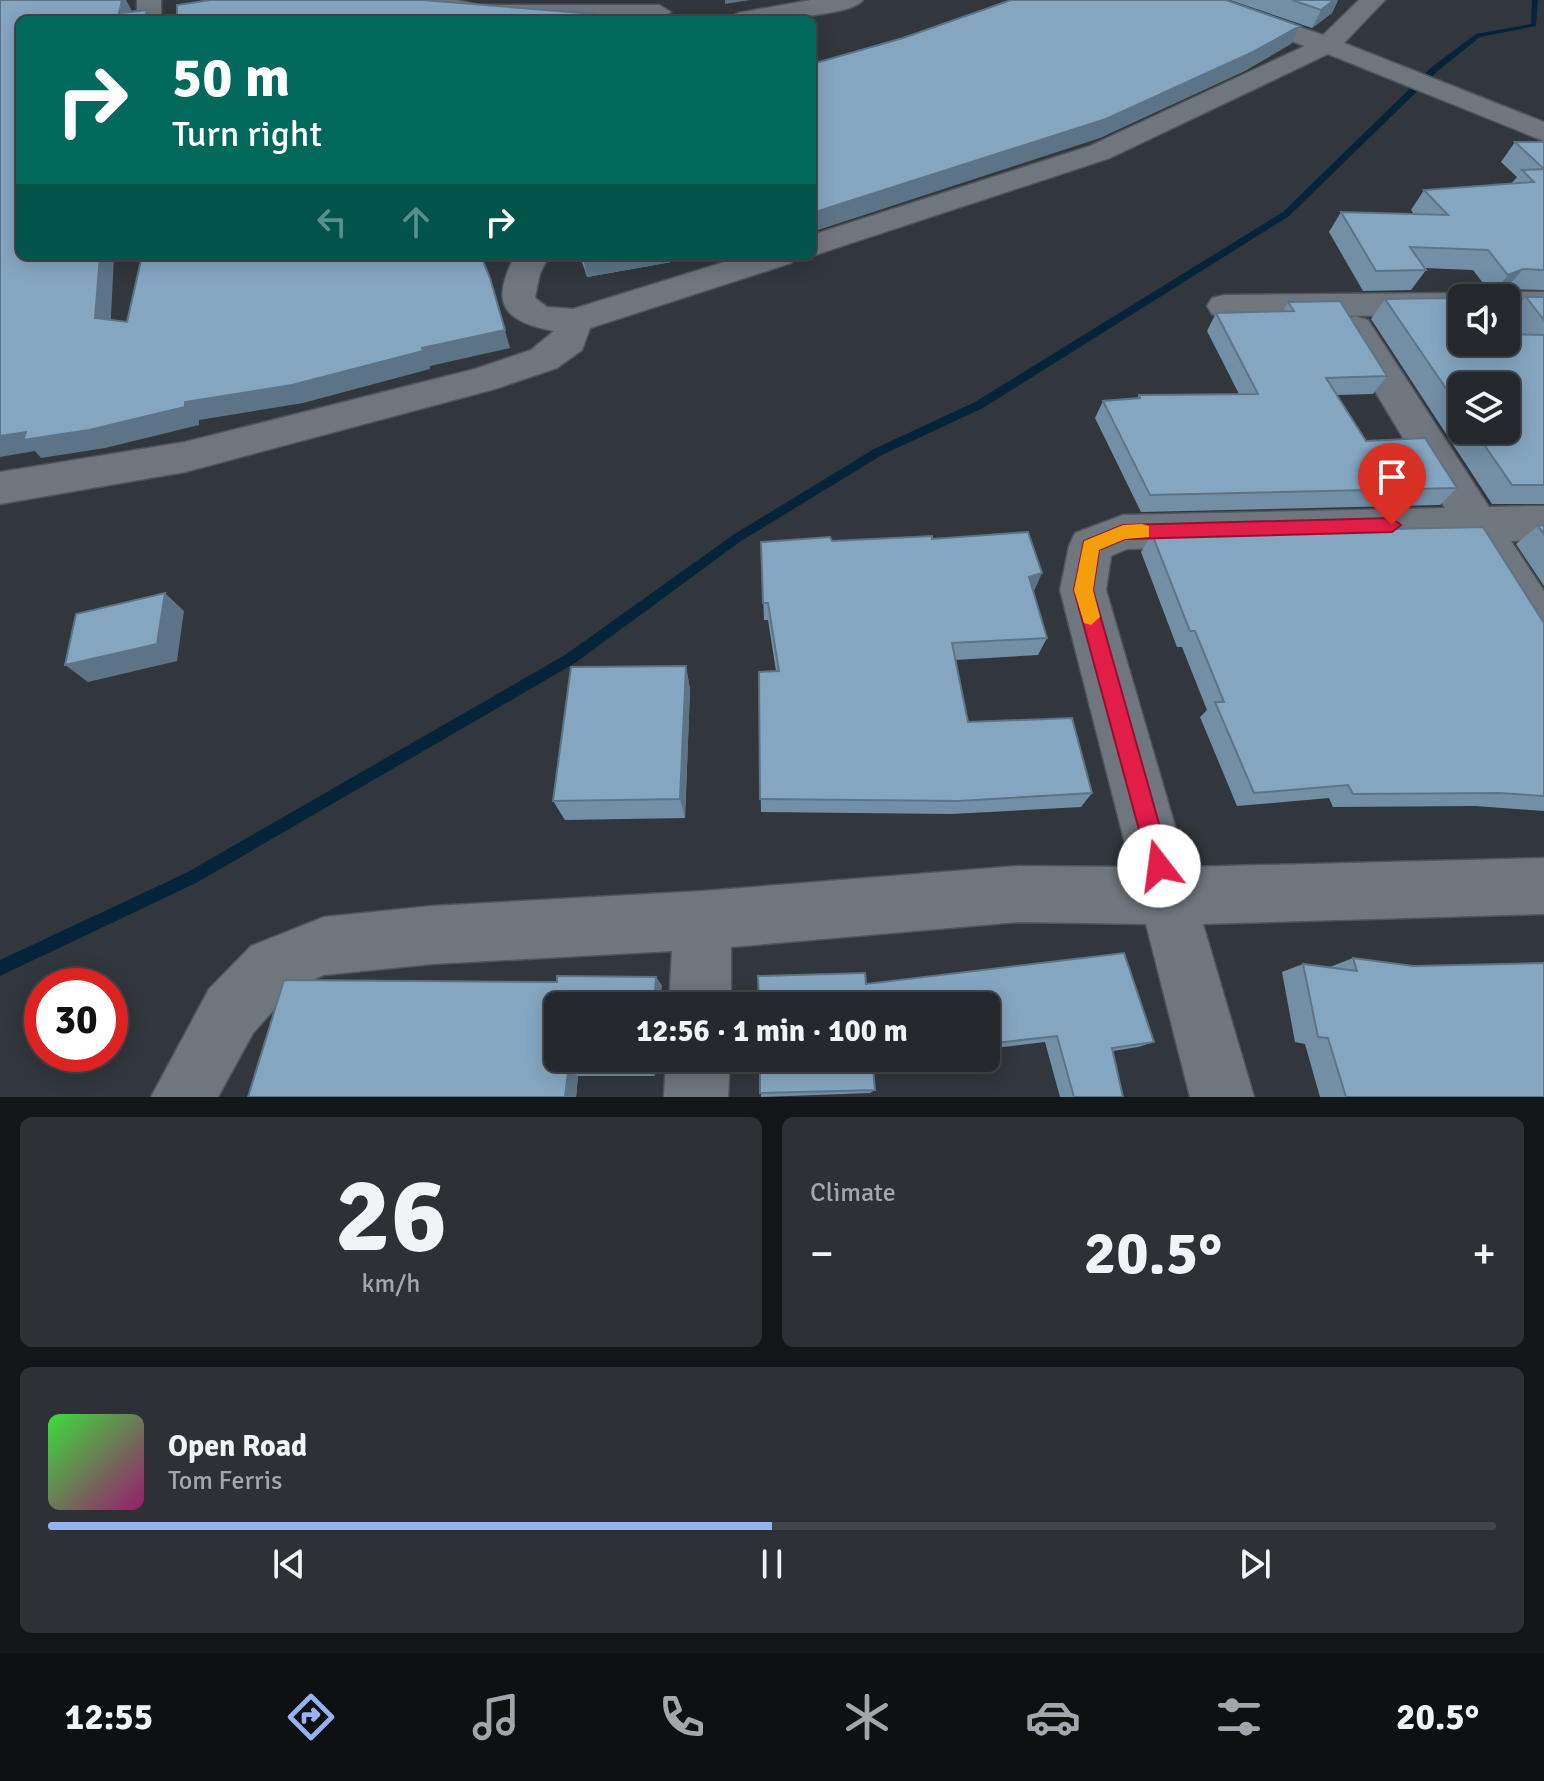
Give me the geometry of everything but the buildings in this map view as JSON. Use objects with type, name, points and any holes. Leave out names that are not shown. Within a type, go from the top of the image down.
[{"type":"street","points":[[421,0],[479,12],[659,11]]},
{"type":"street","points":[[761,16],[851,0]]},
{"type":"street","points":[[1198,0],[1327,45],[1540,130]]},
{"type":"street","points":[[816,245],[1100,152],[1327,45],[1373,0]]},
{"type":"street","points":[[462,16],[479,12]]},
{"type":"street","points":[[530,260],[516,287],[518,299],[526,311],[541,320],[574,321],[766,260]]},
{"type":"street","points":[[1520,303],[1544,303]]},
{"type":"street","points":[[1224,306],[1448,304]]},
{"type":"street","points":[[1341,305],[1544,631]]},
{"type":"street","points":[[0,488],[185,457],[482,380],[544,359],[569,341],[574,321]]},
{"type":"street","points":[[1222,1097],[1083,590],[1091,546],[1123,532],[1544,523]]},
{"type":"street","points":[[183,1097],[231,1011],[272,967],[324,946],[432,935],[703,920],[1019,894],[1168,896],[1544,886]]},
{"type":"street","points":[[700,992],[703,920]]},
{"type":"street","points":[[696,1097],[697,1072]]},
{"type":"waterway","points":[[0,968],[191,878],[570,659],[737,538],[878,452],[979,405],[1286,214],[1436,68],[1478,35],[1534,25],[1535,0]]},
{"type":"slow traffic","points":[[1091,617],[1083,590],[1091,546],[1123,532],[1142,531]]},
{"type":"route","points":[[1159,866],[1083,590],[1091,546],[1123,532],[1392,525]]}]
